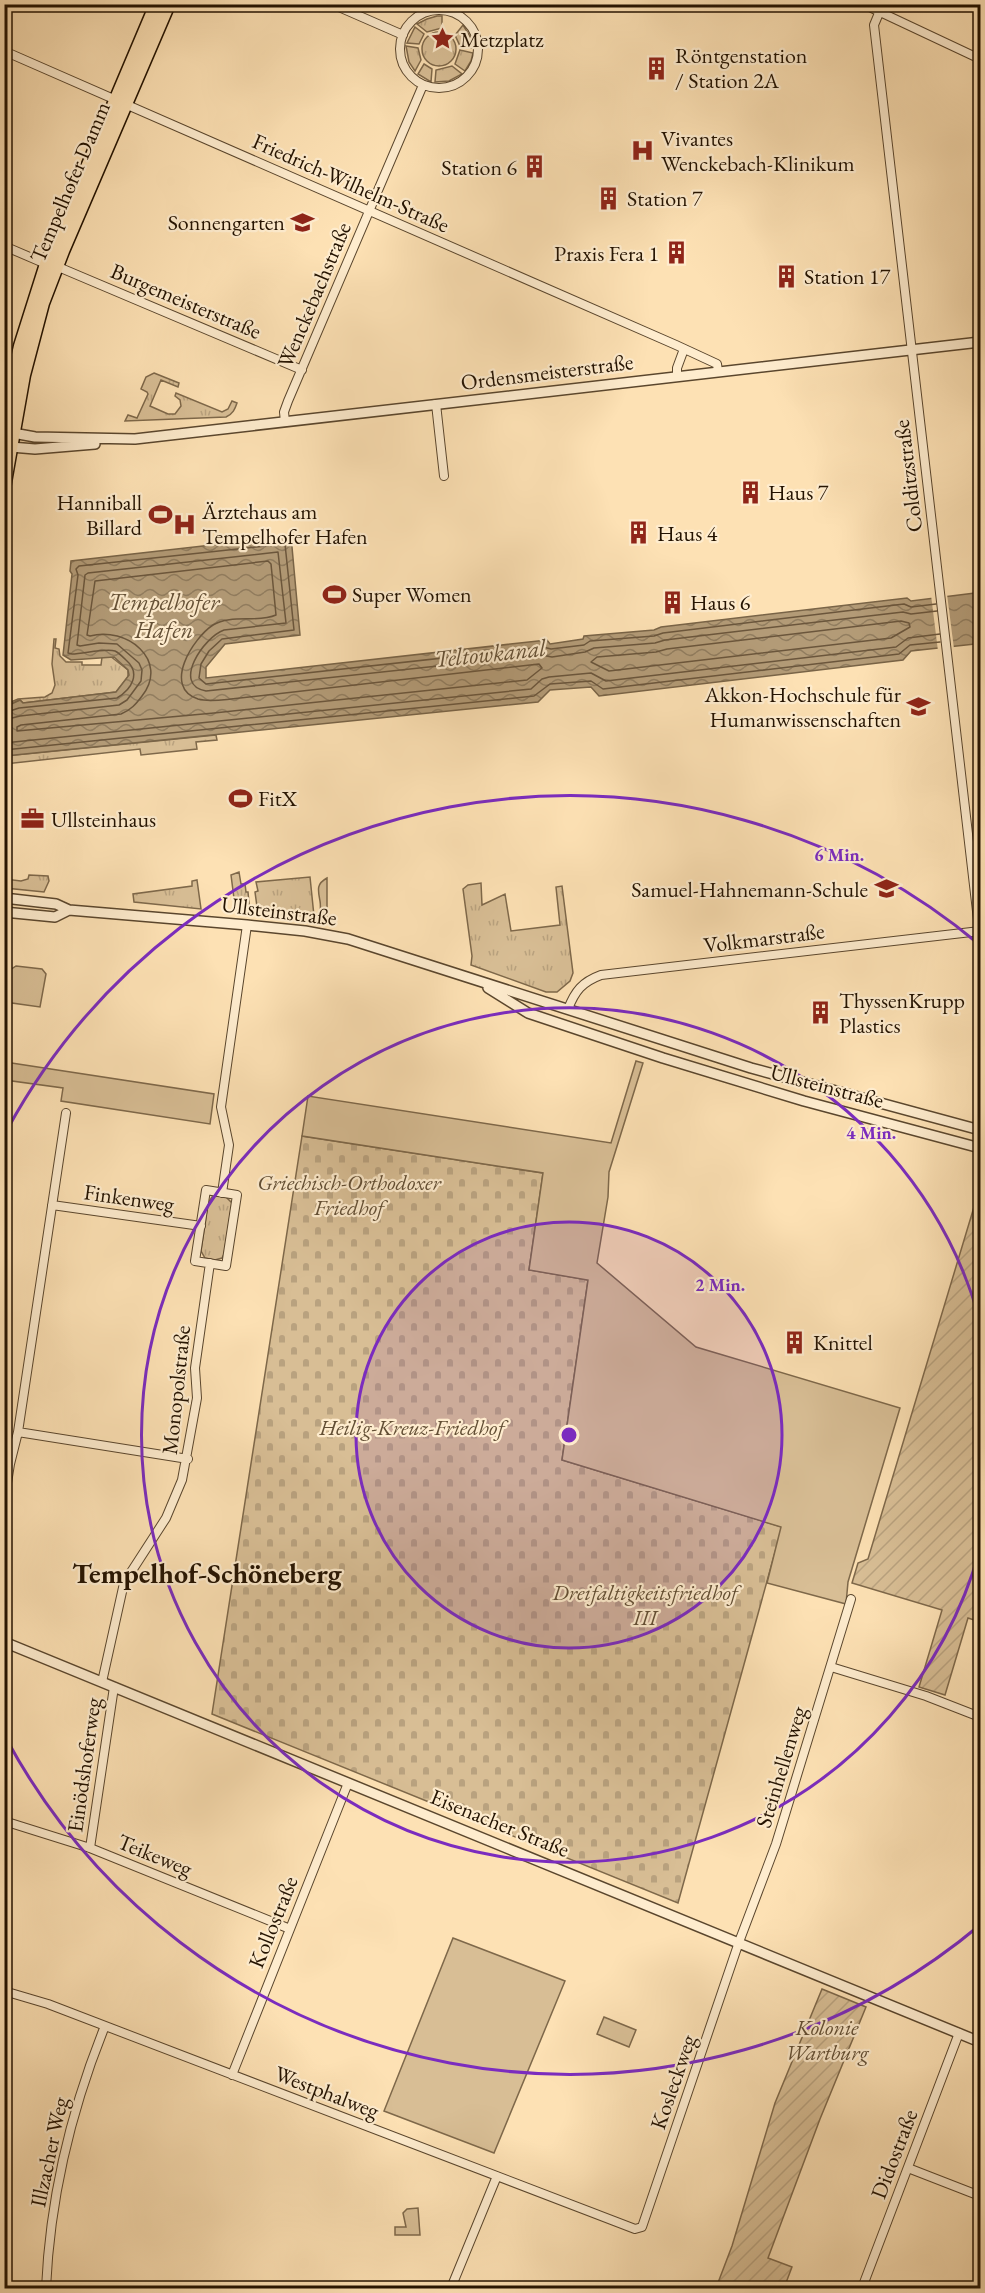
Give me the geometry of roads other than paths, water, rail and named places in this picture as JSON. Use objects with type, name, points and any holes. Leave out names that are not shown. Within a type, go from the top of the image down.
[{"type":"main road","name":"Tempelhofer Damm","points":[[4,417],[20,346],[51,265],[120,103],[156,4]]},
{"type":"main road","name":"Tempelhofer Damm","points":[[120,103],[169,4]]},
{"type":"main road","name":"Tempelhofer Damm","points":[[4,488],[32,340],[51,265]]},
{"type":"street","points":[[332,4],[403,35]]},
{"type":"street","points":[[862,4],[981,58]]},
{"type":"street","points":[[454,8],[476,38],[478,51],[474,64],[466,76],[451,86],[432,88],[423,85],[413,79],[404,66],[400,52],[403,35],[411,22],[423,14],[454,8]]},
{"type":"street","name":"Colditzstraße","points":[[879,13],[874,25],[981,937]]},
{"type":"street","name":"Friedrich-Wilhelm-Straße","points":[[4,51],[684,349],[717,364],[718,371]]},
{"type":"street","name":"Wenckebachstraße","points":[[285,422],[284,412],[423,85]]},
{"type":"street","name":"Burgemeisterstraße","points":[[4,246],[302,370]]},
{"type":"street","name":"Ordensmeisterstraße","points":[[11,447],[61,448],[119,439],[981,342]]},
{"type":"street","points":[[677,376],[677,368],[684,349]]},
{"type":"street","points":[[436,404],[444,476]]},
{"type":"street","name":"Ordensmeisterstraße","points":[[13,433],[35,437],[119,439]]},
{"type":"street","name":"Ullsteinstraße","points":[[4,898],[56,904],[69,910],[305,931],[348,939],[751,1068],[981,1130]]},
{"type":"street","name":"Ullsteinstraße","points":[[4,912],[55,917],[69,910]]},
{"type":"street","points":[[222,1193],[229,1145],[221,1107],[247,925]]},
{"type":"street","name":"Volkmarstraße","points":[[568,1009],[577,990],[591,978],[601,975],[980,931]]},
{"type":"street","name":"Ullsteinstraße","points":[[478,981],[528,1013],[562,1025],[804,1101],[981,1148]]},
{"type":"street","points":[[562,1025],[568,1009]]},
{"type":"street","points":[[663,1058],[668,1041]]},
{"type":"street","points":[[4,1502],[18,1432],[66,1113]]},
{"type":"street","points":[[963,1143],[968,1127]]},
{"type":"street","points":[[206,1190],[222,1193],[237,1195],[226,1266],[195,1261],[206,1190]]},
{"type":"street","name":"Finkenweg","points":[[52,1205],[201,1226]]},
{"type":"street","name":"Monopolstraße","points":[[102,1683],[124,1583],[174,1501],[188,1459],[197,1398],[195,1368],[210,1263]]},
{"type":"street","points":[[18,1432],[188,1459]]},
{"type":"street","name":"Steinhellenweg","points":[[739,1942],[776,1844],[851,1599]]},
{"type":"street","name":"Eisenacher Straße","points":[[4,1642],[981,2042]]},
{"type":"street","points":[[831,1667],[926,1696],[981,1717]]},
{"type":"street","name":"Einödshoferweg","points":[[90,1848],[114,1688]]},
{"type":"street","name":"Kollostraße","points":[[232,2075],[348,1783]]},
{"type":"street","name":"Teikeweg","points":[[4,1821],[90,1848],[290,1929]]},
{"type":"street","name":"Kosleckweg","points":[[635,2229],[642,2227],[644,2223],[739,1942]]},
{"type":"street","name":"Westphalweg","points":[[4,1991],[105,2026],[635,2229]]},
{"type":"street","name":"Illzacher Weg","points":[[46,2289],[61,2172],[84,2080],[105,2026]]},
{"type":"street","name":"Didostraße","points":[[862,2289],[959,2033]]},
{"type":"street","points":[[908,2168],[981,2196]]},
{"type":"street","points":[[451,2289],[497,2176]]},
{"type":"water","points":[[291,536],[300,635],[225,644],[206,667],[206,678],[547,640],[550,644],[583,639],[584,636],[654,630],[661,627],[907,598],[911,601],[975,593],[980,590],[980,646],[975,644],[911,651],[903,660],[599,696],[591,687],[550,690],[538,702],[5,756],[5,707],[20,700],[23,703],[116,692],[129,675],[128,670],[114,657],[71,660],[63,655],[72,574],[71,561]]},
{"type":"place","name":"Metzplatz","points":[[442,39]]},
{"type":"place","name":"Röntgenstation / Station 2A","points":[[657,68]]},
{"type":"place","name":"Vivantes Wenckebach-Klinikum","points":[[643,151]]},
{"type":"place","name":"Station 6","points":[[535,167]]},
{"type":"place","name":"Station 7","points":[[609,198]]},
{"type":"place","name":"Sonnengarten","points":[[303,222]]},
{"type":"place","name":"Praxis Fera 1","points":[[677,253]]},
{"type":"place","name":"Station 17","points":[[786,276]]},
{"type":"place","name":"Haus 7","points":[[750,492]]},
{"type":"place","name":"Hanniball Billard","points":[[160,515]]},
{"type":"place","name":"Ärztehaus am Tempelhofer Hafen","points":[[184,524]]},
{"type":"place","name":"Haus 4","points":[[639,533]]},
{"type":"place","name":"Super Women","points":[[334,594]]},
{"type":"place","name":"Haus 6","points":[[672,602]]},
{"type":"place","name":"Akkon-Hochschule für Humanwissenschaften","points":[[919,707]]},
{"type":"place","name":"FitX","points":[[240,798]]},
{"type":"place","name":"Ullsteinhaus","points":[[33,819]]},
{"type":"place","name":"Samuel-Hahnemann-Schule","points":[[886,889]]},
{"type":"place","name":"ThyssenKrupp Plastics","points":[[821,1013]]},
{"type":"place","name":"Knittel","points":[[795,1342]]},
{"type":"district","name":"Tempelhof-Schöneberg","points":[[207,1573]]},
{"type":"water label","name":"Tempelhofer Hafen","points":[[164,615]]},
{"type":"water label","name":"Teltowkanal","points":[[490,653]]},
{"type":"park label","name":"Griechisch-Orthodoxer Friedhof","points":[[349,1194]]},
{"type":"park label","name":"Heilig-Kreuz-Friedhof","points":[[412,1427]]},
{"type":"park label","name":"Dreifaltigkeitsfriedhof III","points":[[645,1604]]},
{"type":"park label","name":"Kolonie Wartburg","points":[[827,2040]]}]
